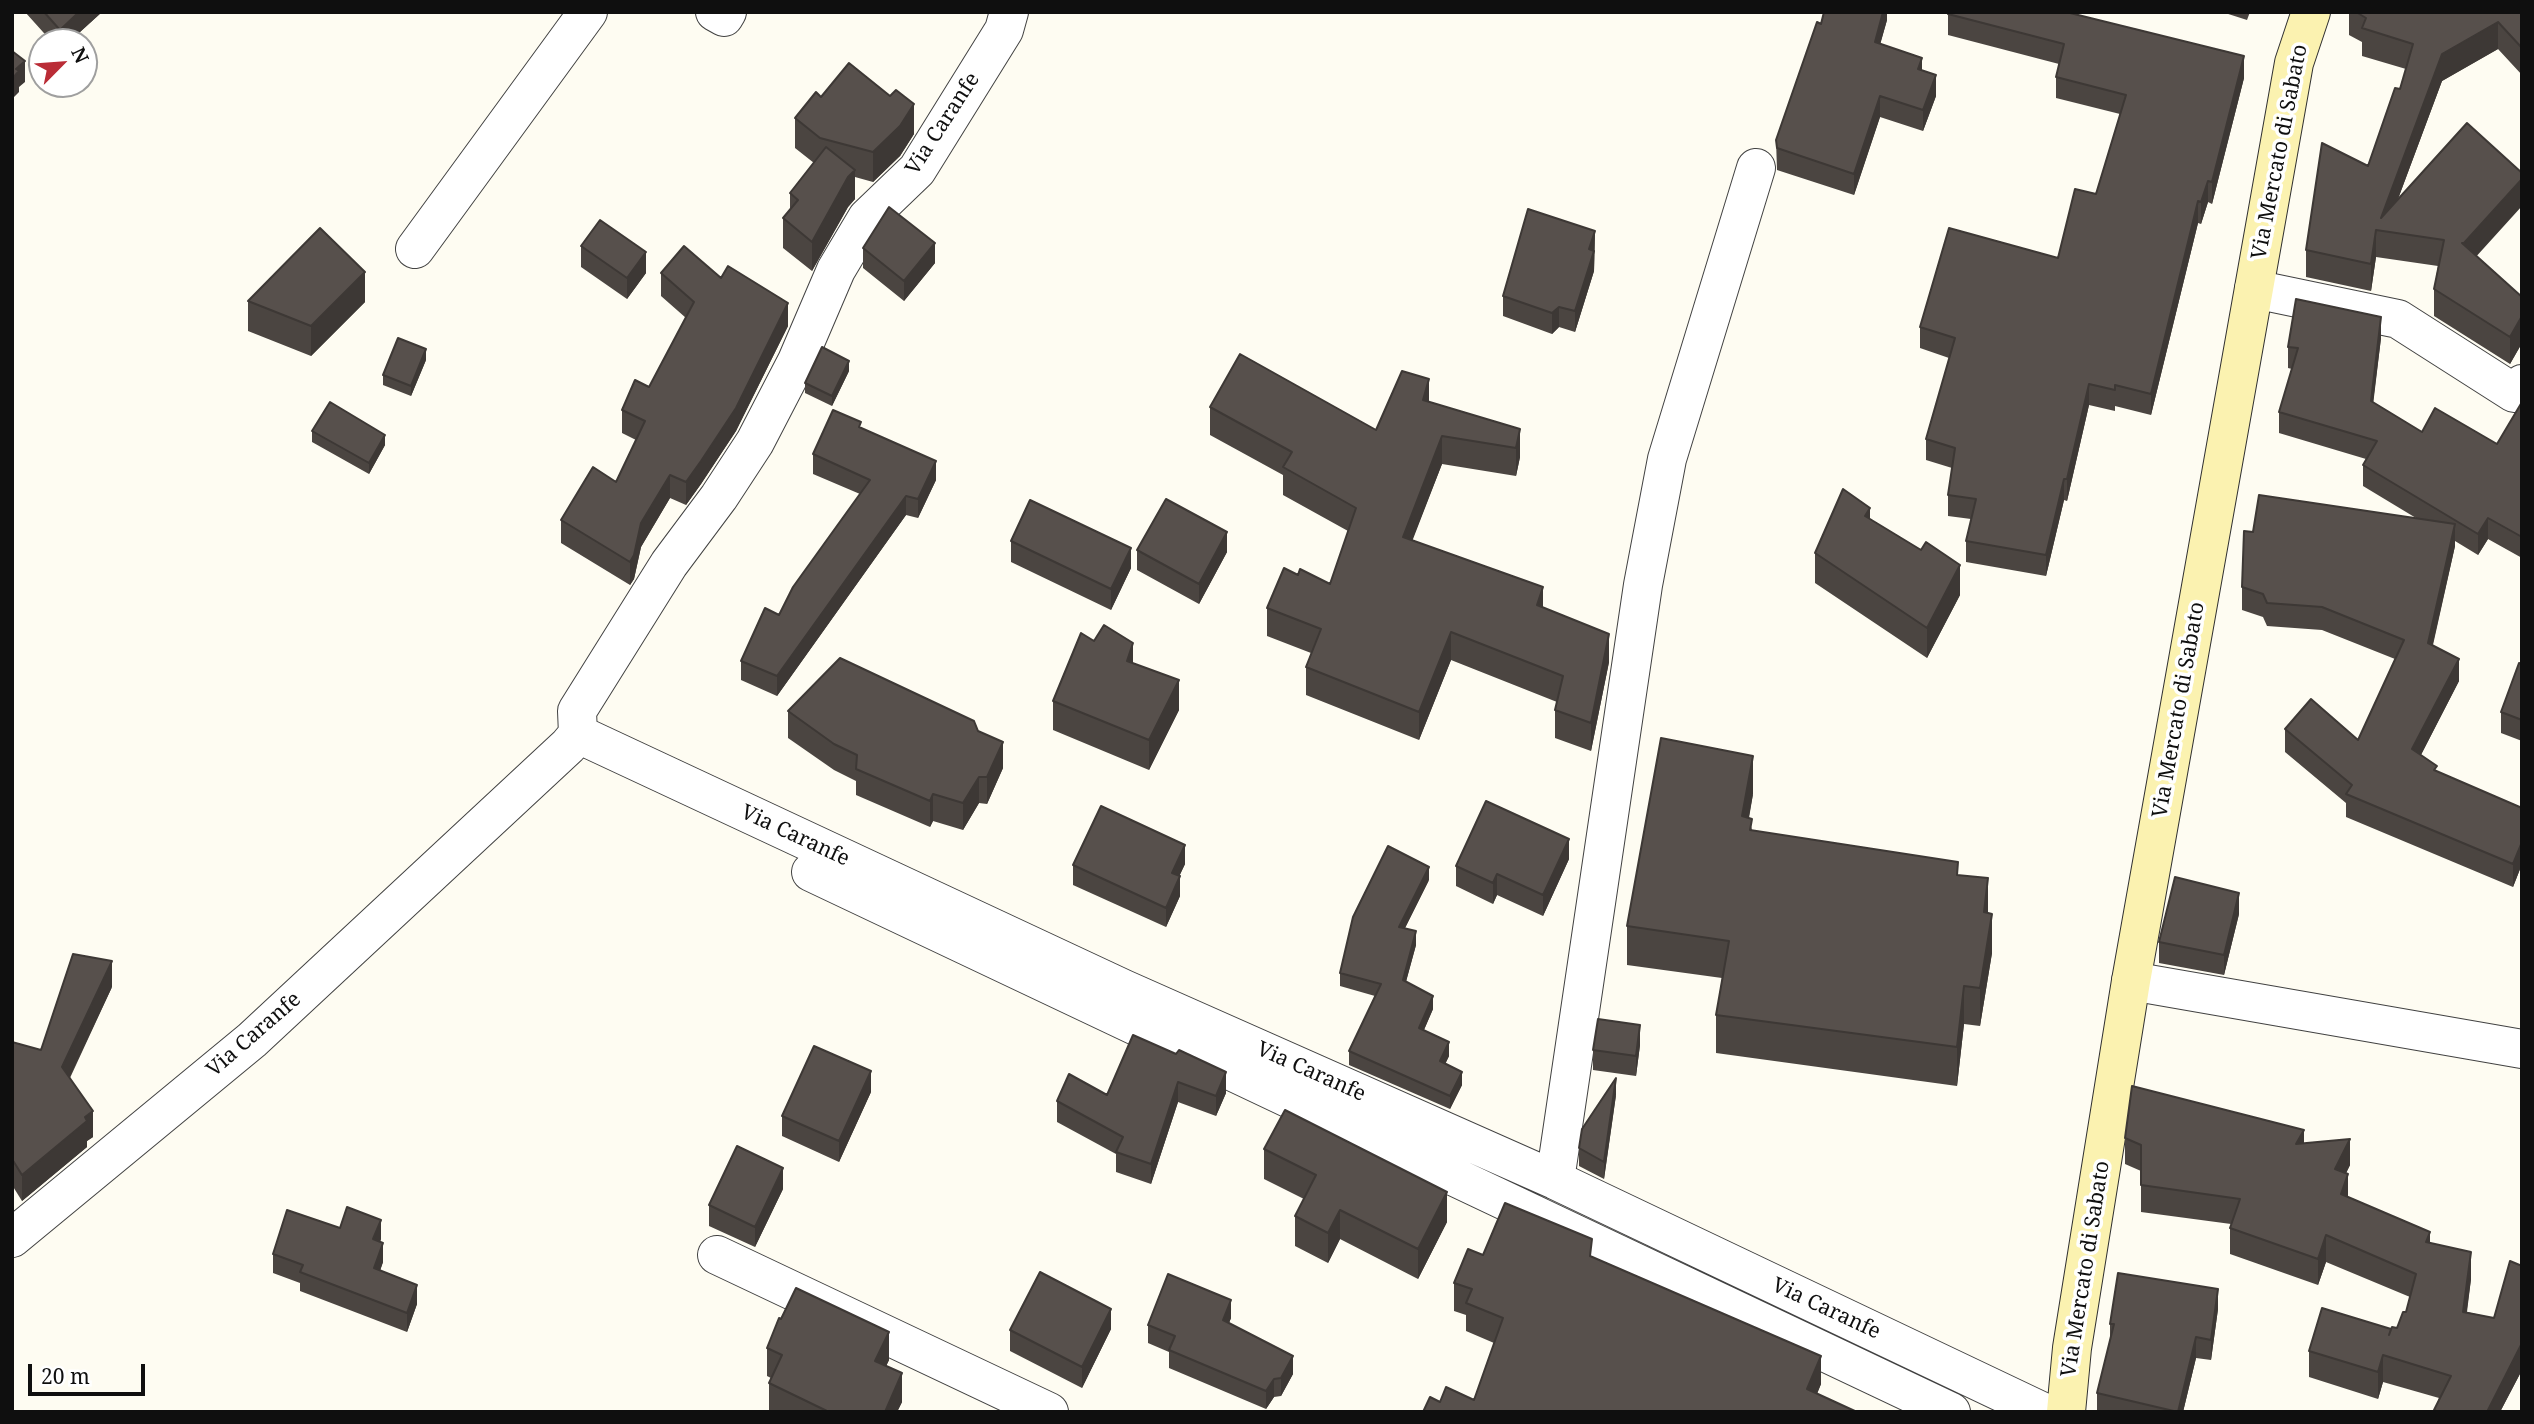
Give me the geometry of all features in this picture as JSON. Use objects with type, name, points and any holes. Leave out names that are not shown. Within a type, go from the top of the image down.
[{"type":"street","points":[[415,248],[588,12]]},
{"type":"street","points":[[715,12],[724,17],[727,12]]},
{"type":"street","name":"Via Caranfe","points":[[12,1238],[252,1040],[578,734],[577,711],[668,564],[755,442],[797,362],[842,259],[867,218],[917,170],[1004,30],[1009,12]]},
{"type":"street","name":"Via Mercato di Sabato","points":[[2066,1412],[2073,1348],[2131,981],[2294,63],[2311,12]]},
{"type":"street","points":[[1555,1180],[1643,585],[1667,459],[1756,168]]},
{"type":"street","points":[[2254,289],[2398,319],[2514,394],[2522,384]]},
{"type":"street","name":"Via Caranfe","points":[[578,734],[1124,989],[1555,1180],[2043,1412]]},
{"type":"street","points":[[596,772],[1951,1412]]},
{"type":"street","points":[[2131,981],[2522,1049]]},
{"type":"street","points":[[717,1255],[1049,1412]]},
{"type":"building","points":[[44,12],[79,12],[62,28],[58,28]]},
{"type":"building","points":[[1824,12],[1883,12],[1875,42],[1922,58],[1918,69],[1936,75],[1923,110],[1880,96],[1854,174],[1777,148],[1776,140],[1817,22],[1821,24]]},
{"type":"building","points":[[1948,12],[2066,12],[2244,56],[2212,182],[2208,181],[2201,202],[2198,201],[2151,394],[2115,385],[2115,390],[2089,384],[2046,555],[1966,541],[1976,499],[1948,495],[1955,448],[1926,439],[1955,338],[1920,327],[1949,228],[2058,258],[2075,189],[2096,194],[2126,95],[2056,77],[2064,44]]},
{"type":"building","points":[[2356,12],[2522,12],[2522,48],[2498,22],[2442,54],[2381,218],[2467,123],[2522,173],[2522,179],[2462,243],[2522,297],[2522,316],[2510,337],[2434,289],[2444,240],[2376,230],[2371,264],[2306,250],[2322,143],[2368,166],[2395,88],[2400,89],[2413,44],[2362,28],[2366,18]]},
{"type":"building","points":[[12,51],[25,61],[16,69],[19,71],[12,79]]},
{"type":"building","points":[[849,63],[890,96],[896,90],[914,104],[900,126],[873,152],[820,138],[795,118],[816,92],[821,97]]},
{"type":"building","points":[[826,147],[855,170],[848,177],[812,242],[783,218],[798,200],[790,193]]},
{"type":"building","points":[[889,207],[935,243],[904,281],[863,248]]},
{"type":"building","points":[[1528,209],[1595,231],[1589,249],[1594,251],[1575,311],[1559,307],[1552,313],[1503,296]]},
{"type":"building","points":[[600,220],[646,252],[627,278],[581,246]]},
{"type":"building","points":[[320,228],[365,272],[311,326],[248,301]]},
{"type":"building","points":[[684,246],[721,278],[728,266],[788,303],[736,408],[701,461],[686,482],[670,475],[641,523],[630,562],[561,520],[593,467],[616,482],[645,421],[622,410],[635,380],[649,387],[694,302],[661,273]]},
{"type":"building","points":[[2296,299],[2381,317],[2371,401],[2422,432],[2435,408],[2497,444],[2522,402],[2522,537],[2488,518],[2478,534],[2363,465],[2377,441],[2279,412],[2298,348],[2288,347]]},
{"type":"building","points":[[398,338],[426,349],[411,386],[383,375]]},
{"type":"building","points":[[822,347],[849,361],[832,396],[805,383]]},
{"type":"building","points":[[1240,354],[1376,430],[1402,371],[1429,379],[1423,400],[1520,429],[1516,448],[1442,436],[1403,537],[1543,587],[1537,605],[1609,634],[1591,723],[1555,710],[1563,676],[1451,632],[1419,712],[1306,667],[1321,629],[1267,608],[1284,568],[1298,575],[1300,569],[1330,584],[1356,508],[1283,467],[1292,452],[1210,407]]},
{"type":"building","points":[[330,402],[385,435],[369,463],[312,431]]},
{"type":"building","points":[[833,410],[861,422],[859,427],[936,461],[918,499],[906,496],[777,676],[741,661],[765,608],[779,615],[793,587],[870,480],[813,454]]},
{"type":"building","points":[[1843,489],[1870,508],[1865,516],[1921,550],[1926,542],[1960,565],[1927,628],[1815,553]]},
{"type":"building","points":[[2259,495],[2455,524],[2428,643],[2459,659],[2412,749],[2437,766],[2434,770],[2522,808],[2522,842],[2513,864],[2346,794],[2352,785],[2285,729],[2311,699],[2358,740],[2404,640],[2322,607],[2267,603],[2263,594],[2242,587],[2244,531],[2253,532]]},
{"type":"building","points":[[1166,499],[1227,532],[1199,584],[1137,550]]},
{"type":"building","points":[[1030,500],[1131,548],[1111,589],[1011,541]]},
{"type":"building","points":[[1104,625],[1133,643],[1127,661],[1179,680],[1149,740],[1053,701],[1081,633],[1094,641]]},
{"type":"building","points":[[840,658],[974,721],[978,731],[1003,742],[987,777],[979,777],[963,803],[933,794],[930,801],[856,769],[857,755],[834,744],[788,711]]},
{"type":"building","points":[[2519,663],[2522,664],[2522,720],[2501,712]]},
{"type":"building","points":[[1661,738],[1753,756],[1742,816],[1752,819],[1750,830],[1958,862],[1957,875],[1988,878],[1984,912],[1992,914],[1980,988],[1964,986],[1957,1047],[1716,1015],[1729,941],[1627,926]]},
{"type":"building","points":[[1486,801],[1569,839],[1543,895],[1497,874],[1493,883],[1456,866]]},
{"type":"building","points":[[1101,806],[1185,845],[1172,873],[1180,876],[1166,908],[1073,865]]},
{"type":"building","points":[[1388,846],[1429,867],[1399,927],[1416,931],[1403,980],[1433,996],[1419,1028],[1449,1042],[1440,1061],[1462,1072],[1450,1096],[1349,1051],[1381,984],[1340,973],[1353,917]]},
{"type":"building","points":[[2175,877],[2239,893],[2224,955],[2159,942]]},
{"type":"building","points":[[73,954],[112,961],[62,1067],[93,1111],[85,1117],[87,1121],[22,1175],[12,1159],[12,1042],[41,1050]]},
{"type":"building","points":[[1598,1019],[1640,1025],[1636,1056],[1593,1050]]},
{"type":"building","points":[[1133,1035],[1176,1054],[1179,1050],[1226,1072],[1216,1096],[1178,1082],[1151,1164],[1116,1152],[1123,1137],[1057,1101],[1069,1074],[1107,1095]]},
{"type":"building","points":[[814,1046],[871,1071],[839,1141],[782,1116]]},
{"type":"building","points":[[1616,1078],[1604,1162],[1579,1148],[1582,1129]]},
{"type":"building","points":[[2132,1086],[2304,1130],[2296,1144],[2350,1139],[2335,1169],[2348,1174],[2341,1194],[2430,1232],[2426,1242],[2471,1252],[2463,1312],[2494,1318],[2510,1261],[2522,1266],[2522,1343],[2487,1412],[2434,1410],[2451,1376],[2383,1355],[2378,1372],[2309,1351],[2322,1308],[2391,1329],[2389,1335],[2392,1327],[2397,1328],[2403,1312],[2406,1312],[2416,1274],[2326,1235],[2318,1259],[2230,1228],[2240,1199],[2141,1185],[2141,1145],[2125,1138]]},
{"type":"building","points":[[1285,1110],[1447,1192],[1418,1249],[1340,1210],[1328,1233],[1295,1216],[1316,1175],[1264,1149]]},
{"type":"building","points":[[737,1146],[783,1168],[755,1227],[709,1205]]},
{"type":"building","points":[[1505,1203],[1592,1239],[1590,1256],[1821,1356],[1807,1389],[1857,1412],[1423,1412],[1430,1397],[1440,1402],[1446,1387],[1474,1400],[1503,1318],[1466,1303],[1472,1289],[1454,1283],[1468,1249],[1483,1255]]},
{"type":"building","points":[[347,1207],[381,1220],[373,1239],[383,1243],[374,1268],[417,1285],[407,1313],[300,1272],[303,1265],[273,1254],[287,1210],[340,1228]]},
{"type":"building","points":[[1040,1272],[1111,1309],[1082,1367],[1010,1330]]},
{"type":"building","points":[[2118,1273],[2218,1289],[2211,1340],[2196,1337],[2178,1412],[2097,1393],[2114,1324],[2110,1324]]},
{"type":"building","points":[[1168,1274],[1231,1300],[1223,1320],[1293,1356],[1281,1378],[1274,1379],[1266,1391],[1169,1350],[1175,1336],[1148,1325]]},
{"type":"building","points":[[796,1288],[889,1332],[875,1361],[902,1373],[885,1412],[829,1412],[769,1383],[782,1355],[767,1348],[779,1318],[781,1319]]}]
